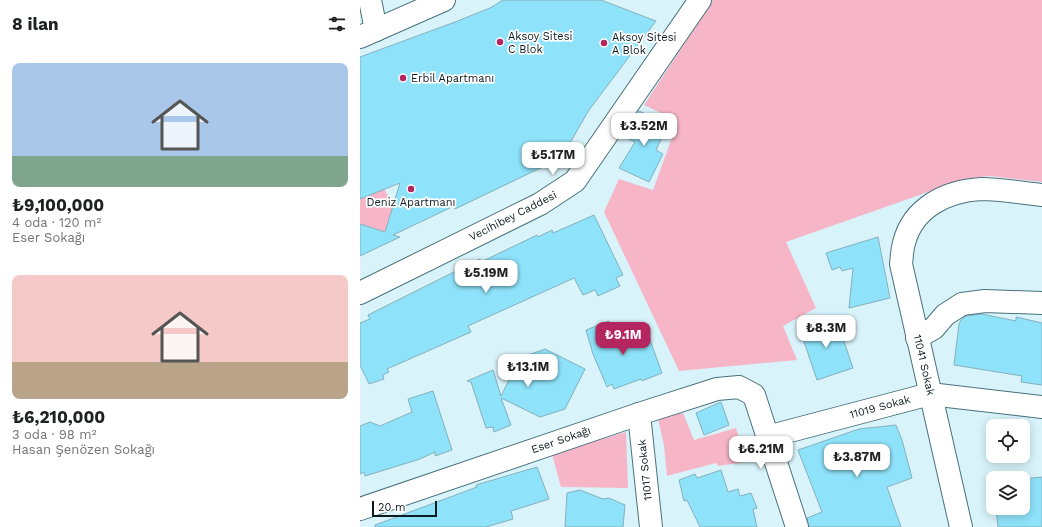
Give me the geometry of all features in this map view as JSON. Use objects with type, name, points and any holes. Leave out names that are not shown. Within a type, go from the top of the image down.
[{"type":"street","points":[[370,0],[368,34],[444,0]]},
{"type":"street","name":"Vecihibey Caddesi","points":[[361,289],[540,204],[575,181],[697,1]]},
{"type":"street","name":"11041 Sokak","points":[[961,527],[901,264],[904,242],[912,223],[924,207],[940,199],[960,192],[982,189],[1042,195]]},
{"type":"street","points":[[917,338],[934,328],[945,315],[962,304],[985,301],[1042,303]]},
{"type":"street","name":"Eser Sokağı","points":[[360,509],[639,414],[725,387],[739,387],[746,389],[754,395],[767,437]]},
{"type":"street","name":"11019 Sokak","points":[[767,437],[930,394],[1042,407]]},
{"type":"street","name":"11017 Sokak","points":[[639,414],[651,527]]},
{"type":"street","points":[[767,437],[797,527]]},
{"type":"shaded area","points":[[713,0],[1042,0],[1042,182],[990,176],[965,179],[786,242],[816,308],[783,326],[797,360],[679,371],[604,212],[619,179],[653,190],[678,121],[644,105]]},
{"type":"shaded area","points":[[374,169],[405,229],[398,233],[386,228],[385,232],[360,224],[360,199]]},
{"type":"shaded area","points":[[683,413],[694,440],[736,428],[746,462],[718,466],[716,463],[667,476],[664,446],[658,418]]},
{"type":"shaded area","points":[[626,432],[628,488],[561,487],[552,454]]},
{"type":"building","points":[[503,0],[601,0],[656,21],[589,110],[563,155],[554,159],[555,161],[455,209],[454,206],[393,235],[400,237],[360,256],[360,224],[385,232],[400,183],[360,199],[360,57],[455,22],[490,8]]},
{"type":"building","points":[[639,111],[668,124],[656,150],[663,154],[649,182],[619,168],[635,142],[627,138]]},
{"type":"building","points":[[594,215],[623,275],[616,278],[620,286],[598,296],[595,290],[583,295],[574,278],[468,326],[471,332],[387,369],[389,372],[383,375],[384,379],[369,384],[360,365],[360,323],[370,319],[368,315],[480,259],[481,262],[537,235],[538,237],[552,230],[553,233]]},
{"type":"building","points":[[878,237],[890,298],[849,308],[853,268],[842,271],[840,267],[832,270],[826,253]]},
{"type":"building","points":[[982,314],[1016,321],[1016,317],[1042,323],[1042,385],[1021,382],[1022,376],[954,365],[959,324],[961,320],[966,316]]},
{"type":"building","points":[[836,318],[853,368],[817,380],[800,330]]},
{"type":"building","points":[[609,321],[611,329],[627,336],[646,329],[662,373],[642,381],[641,379],[614,389],[612,384],[607,387],[593,354],[586,330]]},
{"type":"building","points":[[545,349],[585,369],[565,409],[540,417],[501,398],[511,425],[494,432],[493,427],[486,428],[471,382],[467,381],[493,370],[501,396],[520,358]]},
{"type":"building","points":[[433,391],[452,450],[435,456],[435,452],[420,459],[365,476],[364,472],[360,474],[360,426],[370,422],[380,426],[412,412],[408,399]]},
{"type":"building","points":[[721,402],[729,425],[704,435],[696,413]]},
{"type":"building","points":[[896,425],[902,440],[912,478],[887,487],[901,527],[809,527],[807,518],[822,512],[798,450],[859,429]]},
{"type":"building","points":[[537,467],[549,499],[511,511],[513,519],[486,527],[375,527],[375,525],[477,487],[476,485]]},
{"type":"building","points":[[721,470],[728,492],[738,489],[740,496],[751,493],[757,508],[753,509],[757,527],[700,527],[687,500],[684,501],[679,480],[695,474],[697,478]]},
{"type":"building","points":[[1042,477],[1042,527],[998,527],[997,515],[1030,515],[1030,478]]},
{"type":"building","points":[[580,490],[603,499],[609,498],[625,505],[623,527],[565,527],[567,493]]},
{"type":"place","name":"Aksoy Sitesi C Blok","points":[[500,42]]},
{"type":"place","name":"Aksoy Sitesi A Blok","points":[[604,43]]},
{"type":"place","name":"Erbil Apartmanı","points":[[403,78]]},
{"type":"place","name":"Deniz Apartmanı","points":[[411,189]]}]
